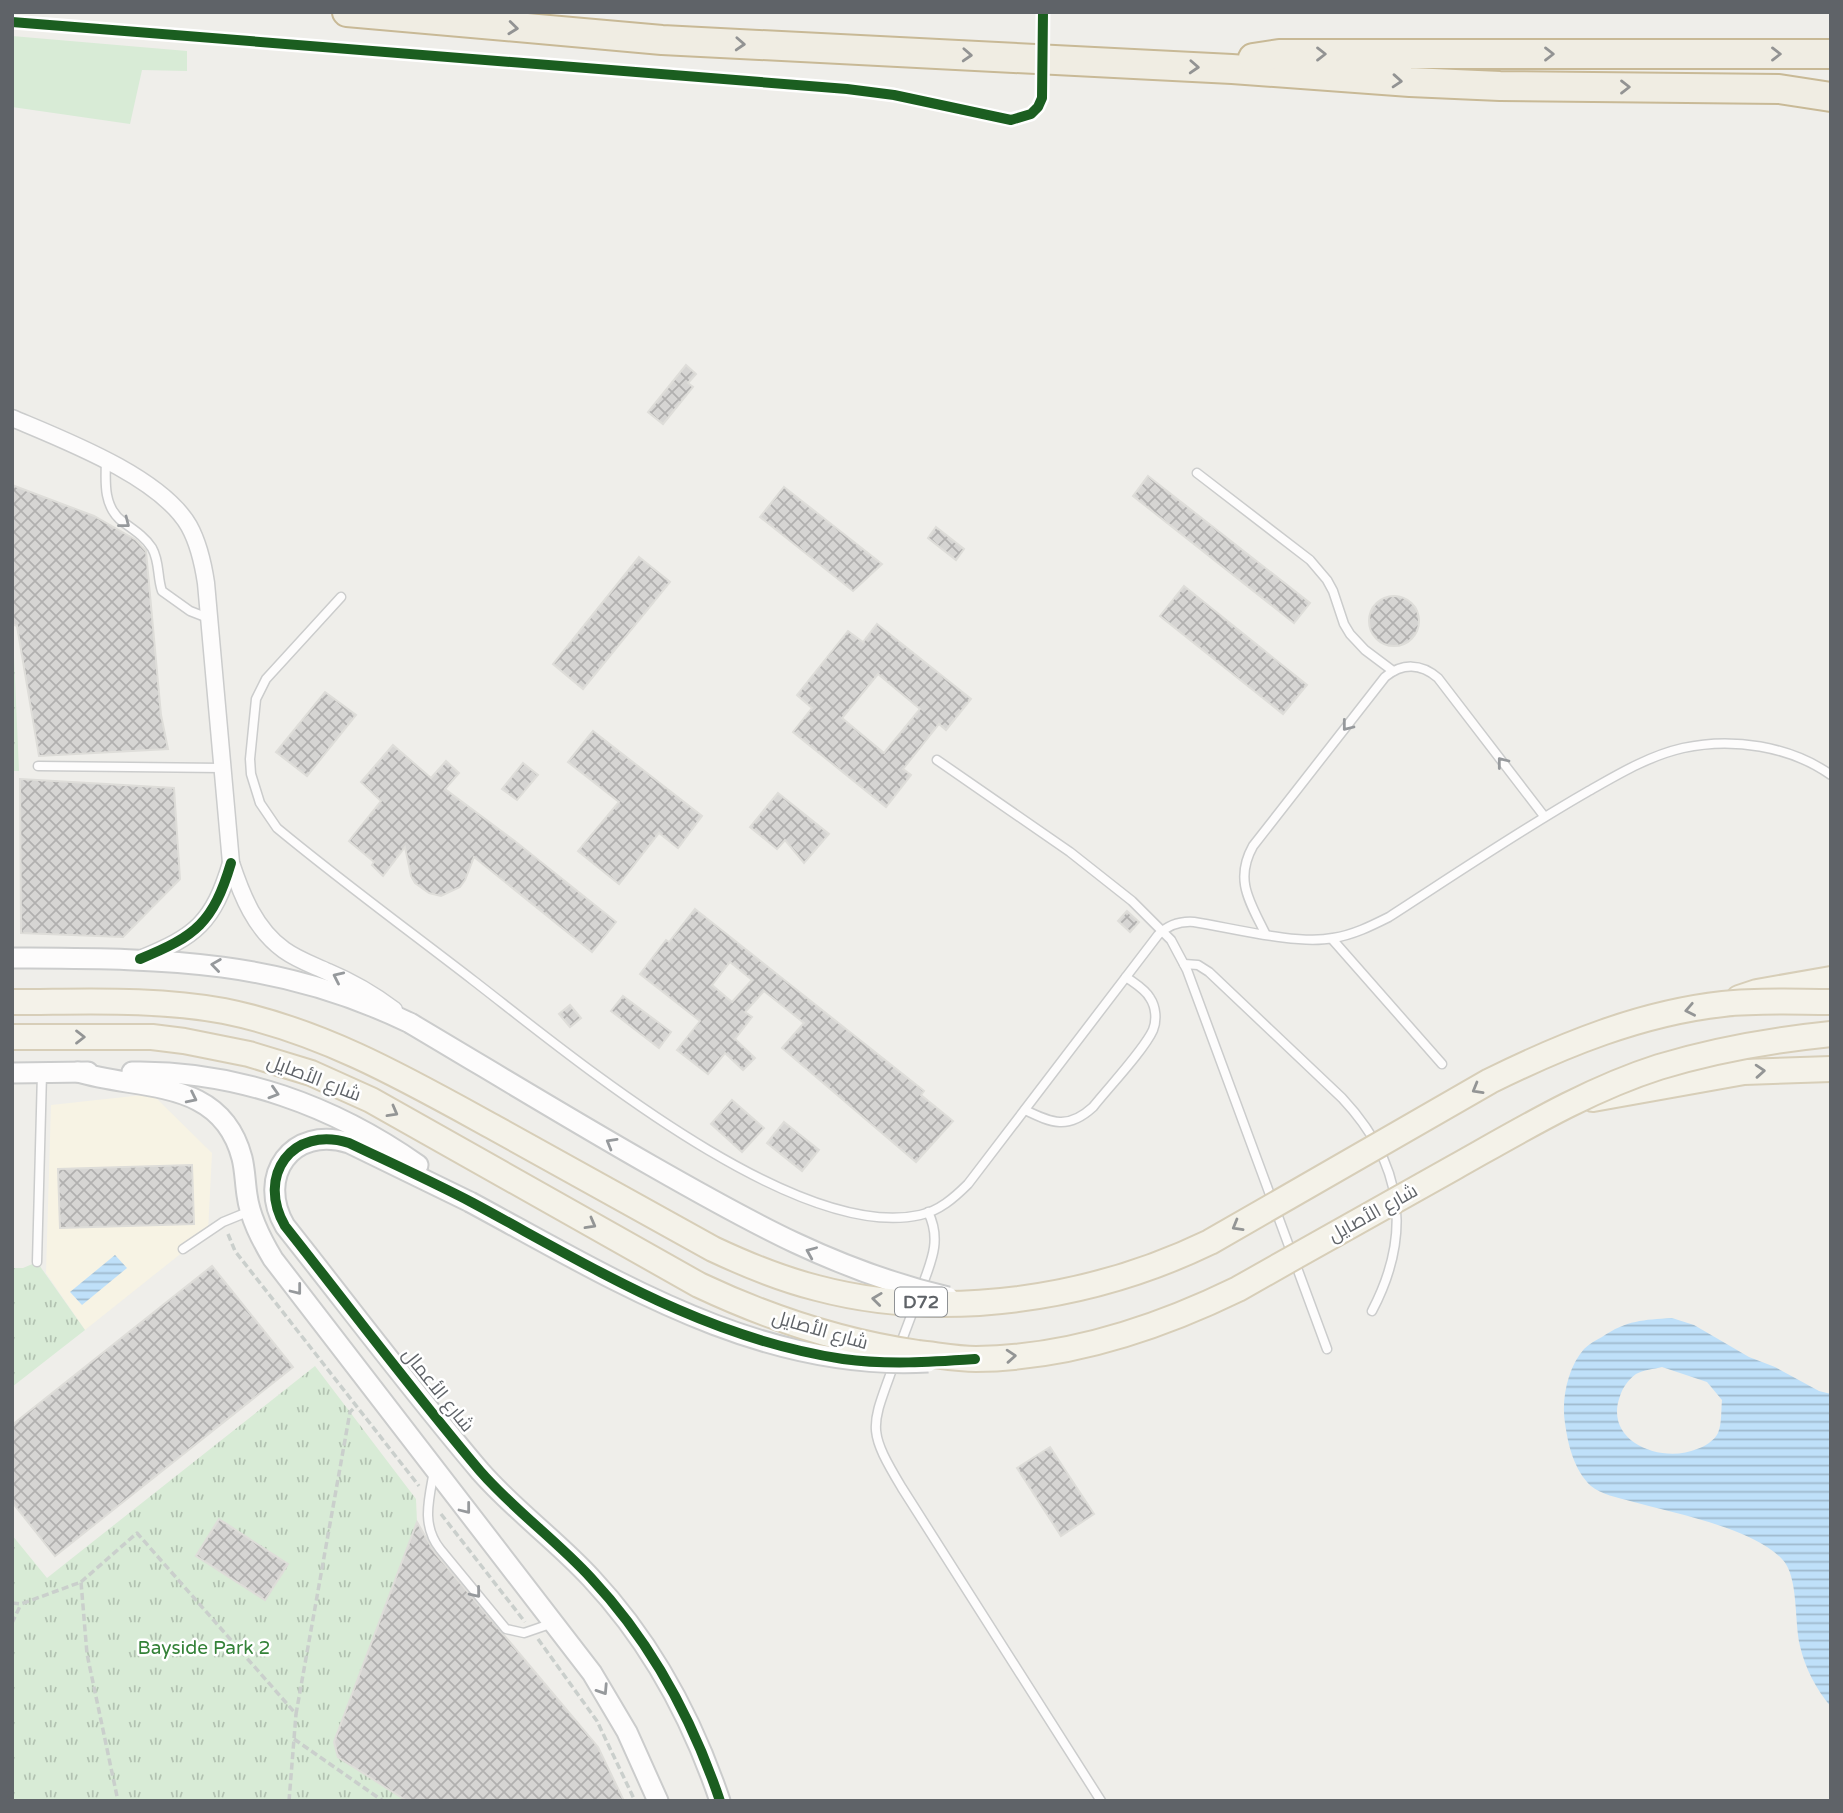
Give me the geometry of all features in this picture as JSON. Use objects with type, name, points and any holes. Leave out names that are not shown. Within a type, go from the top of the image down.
[{"type":"highway","points":[[347,12],[662,40],[1231,69],[1500,86],[1779,89],[1831,97]]},
{"type":"highway","points":[[1231,69],[1249,59],[1279,54],[1831,54]]},
{"type":"main road","points":[[1723,1004],[1757,992],[1831,979]]},
{"type":"main road","name":"شارع الأصايل","points":[[12,1002],[154,1002],[223,1011],[291,1028],[387,1068],[713,1249],[747,1265],[819,1289],[856,1297],[894,1301],[969,1302],[1076,1290],[1110,1282],[1156,1266],[1210,1242],[1490,1081],[1606,1031],[1723,1004],[1831,1002]]},
{"type":"main road","name":"شارع الأصايل","points":[[12,1037],[152,1037],[217,1046],[280,1062],[371,1100],[699,1285],[736,1302],[787,1322],[853,1341],[975,1359],[1043,1352],[1110,1339],[1195,1310],[1238,1289],[1572,1103],[1657,1068],[1702,1055],[1758,1043],[1831,1034]]},
{"type":"main road","points":[[1572,1103],[1744,1072],[1831,1069]]},
{"type":"street","points":[[12,418],[148,484],[164,495],[189,526],[203,563],[231,863],[250,911],[265,932],[283,949],[305,963],[371,994],[410,1023],[589,1130],[767,1231],[845,1266],[969,1302]]},
{"type":"street","points":[[139,959],[177,943],[200,924],[218,900],[231,863]]},
{"type":"street","points":[[12,958],[139,959],[212,964],[284,977],[335,991],[410,1023]]},
{"type":"street","points":[[78,1072],[104,1079],[165,1087],[204,1104],[228,1127],[242,1157],[250,1211],[273,1259],[553,1623],[610,1702],[643,1763],[658,1801]]},
{"type":"street","points":[[12,1073],[147,1072],[215,1078],[281,1094],[343,1121],[409,1158],[470,1202],[656,1302],[741,1335],[809,1353],[876,1363],[975,1359]]},
{"type":"street","name":"شارع الأعمال","points":[[470,1202],[332,1137],[302,1144],[289,1154],[280,1166],[274,1189],[277,1212],[285,1226],[481,1471],[514,1507],[591,1578],[646,1647],[675,1694],[708,1764],[720,1801]]},
{"type":"lane","points":[[106,462],[105,483],[110,506],[115,515],[143,537],[153,550],[162,591],[190,611],[209,618]]},
{"type":"lane","points":[[1197,473],[1310,560],[1327,580],[1350,634],[1365,650],[1393,671]]},
{"type":"lane","points":[[341,597],[266,679],[256,699],[251,774],[260,803],[277,828],[604,1082],[697,1143],[796,1194],[837,1209],[869,1215],[901,1217],[928,1212],[954,1198],[968,1184],[1163,930],[1170,925],[1186,921],[1286,938],[1332,939],[1370,927],[1544,816],[1628,769],[1683,748],[1732,744],[1772,749],[1800,758],[1831,775]]},
{"type":"lane","points":[[1265,933],[1246,891],[1244,880],[1247,857],[1376,688],[1401,667],[1424,668],[1438,678],[1544,816]]},
{"type":"lane","points":[[937,760],[1070,852],[1132,901],[1163,930],[1184,964],[1326,1349]]},
{"type":"lane","points":[[38,766],[222,768]]},
{"type":"lane","points":[[1332,939],[1441,1065]]},
{"type":"lane","points":[[1184,964],[1198,965],[1209,972],[1342,1098],[1375,1138],[1394,1187],[1397,1226],[1392,1264],[1384,1289],[1372,1311]]},
{"type":"lane","points":[[1025,1110],[1058,1123],[1071,1122],[1083,1116],[1147,1040],[1155,1020],[1154,1009],[1143,990],[1126,977]]},
{"type":"lane","points":[[37,1262],[42,1073]]},
{"type":"lane","points":[[183,1249],[223,1222],[250,1211]]},
{"type":"lane","points":[[928,1212],[935,1231],[935,1249],[878,1406],[875,1420],[877,1446],[1101,1801]]},
{"type":"lane","points":[[434,1468],[428,1527],[436,1543],[501,1625],[518,1633],[553,1623]]},
{"type":"path","points":[[223,1222],[235,1251],[560,1667],[597,1721],[635,1801]]},
{"type":"path","points":[[289,1801],[296,1714],[350,1412],[356,1406]]},
{"type":"path","points":[[12,1603],[22,1604],[81,1582],[137,1533],[296,1714]]},
{"type":"path","points":[[81,1582],[87,1654],[118,1801]]},
{"type":"path","points":[[12,1623],[22,1604]]},
{"type":"path","points":[[294,1739],[383,1801]]},
{"type":"shaded area","points":[[152,1094],[212,1153],[208,1232],[85,1330],[46,1273],[51,1105]]},
{"type":"green space","points":[[12,36],[187,51],[187,71],[142,70],[130,124],[12,107]]},
{"type":"green space","points":[[13,632],[19,771],[12,771]]},
{"type":"green space","points":[[37,1262],[85,1330],[12,1387],[12,1268],[23,1268]]},
{"type":"green space","name":"Bayside Park 2","points":[[315,1366],[416,1499],[417,1522],[334,1742],[338,1757],[407,1801],[12,1801],[12,1535],[47,1578]]},
{"type":"water","points":[[115,1255],[127,1268],[82,1305],[70,1292]]},
{"type":"water","points":[[1672,1318],[1694,1325],[1749,1357],[1775,1367],[1819,1391],[1831,1394],[1831,1707],[1812,1678],[1802,1654],[1794,1588],[1782,1559],[1769,1548],[1732,1530],[1599,1491],[1585,1480],[1576,1465],[1568,1440],[1564,1404],[1567,1384],[1578,1356],[1590,1344],[1619,1327]],"holes":[[[1662,1367],[1707,1382],[1722,1400],[1717,1436],[1703,1447],[1683,1453],[1653,1451],[1628,1437],[1620,1426],[1617,1412],[1620,1396],[1626,1384],[1636,1374]]]},
{"type":"building","points":[[686,365],[696,374],[688,383],[693,387],[663,424],[648,412]]},
{"type":"building","points":[[1148,476],[1310,603],[1294,623],[1133,496]]},
{"type":"building","points":[[12,485],[94,516],[136,540],[146,551],[161,715],[168,749],[39,756],[17,626],[12,624]]},
{"type":"building","points":[[784,487],[882,564],[853,591],[760,517]]},
{"type":"building","points":[[936,527],[964,549],[956,560],[928,538]]},
{"type":"building","points":[[639,557],[670,582],[583,689],[553,664]]},
{"type":"building","points":[[1184,586],[1307,685],[1283,714],[1160,616]]},
{"type":"building","points":[[1394,596],[1412,603],[1419,621],[1412,639],[1394,646],[1376,639],[1369,621],[1376,603]]},
{"type":"building","points":[[877,624],[971,699],[946,730],[939,724],[903,769],[911,775],[886,807],[793,732],[812,708],[797,695],[848,631],[863,642]],"holes":[[[878,674],[920,709],[884,753],[842,718]]]},
{"type":"building","points":[[325,692],[356,715],[307,776],[276,752]]},
{"type":"building","points":[[593,731],[702,816],[678,848],[659,833],[619,884],[578,851],[619,802],[568,762]]},
{"type":"building","points":[[393,745],[431,778],[446,761],[459,773],[445,789],[616,922],[592,952],[474,857],[460,887],[441,896],[429,893],[415,883],[405,847],[383,876],[372,865],[374,862],[349,841],[381,801],[361,782]]},
{"type":"building","points":[[523,763],[538,775],[517,800],[502,789]]},
{"type":"building","points":[[20,779],[174,788],[180,879],[123,937],[21,933]]},
{"type":"building","points":[[778,793],[829,834],[804,863],[785,840],[777,849],[750,827]]},
{"type":"building","points":[[695,909],[924,1091],[921,1095],[953,1121],[916,1162],[782,1048],[804,1023],[764,991],[745,1012],[752,1017],[735,1039],[755,1058],[743,1070],[725,1053],[708,1074],[677,1050],[700,1021],[640,974],[666,940],[669,942]],"holes":[[[730,962],[752,980],[732,1002],[712,985]]]},
{"type":"building","points":[[1127,911],[1139,922],[1130,932],[1118,921]]},
{"type":"building","points":[[623,996],[671,1032],[659,1048],[611,1011]]},
{"type":"building","points":[[570,1005],[581,1018],[570,1027],[559,1014]]},
{"type":"building","points":[[732,1100],[764,1128],[742,1152],[711,1124]]},
{"type":"building","points":[[784,1122],[819,1150],[802,1171],[767,1143]]},
{"type":"building","points":[[192,1165],[194,1224],[60,1228],[58,1169]]},
{"type":"building","points":[[212,1266],[293,1367],[55,1556],[12,1502],[12,1425]]},
{"type":"building","points":[[1050,1447],[1094,1514],[1061,1536],[1017,1468]]},
{"type":"building","points":[[219,1519],[288,1564],[265,1600],[196,1556]]},
{"type":"building","points":[[417,1522],[435,1553],[598,1747],[624,1801],[407,1801],[338,1757],[334,1742]]},
{"type":"cycle path","points":[[12,22],[847,89],[894,95],[1011,120],[1031,114],[1042,98],[1043,12]]},
{"type":"cycle path","points":[[140,959],[175,943],[200,925],[217,900],[231,863]]},
{"type":"cycle path","points":[[720,1801],[683,1711],[668,1682],[633,1628],[578,1564],[480,1471],[285,1226],[277,1207],[275,1189],[277,1173],[285,1159],[296,1148],[311,1141],[329,1139],[349,1143],[458,1195],[651,1298],[697,1318],[792,1349],[876,1362],[975,1359]]}]
